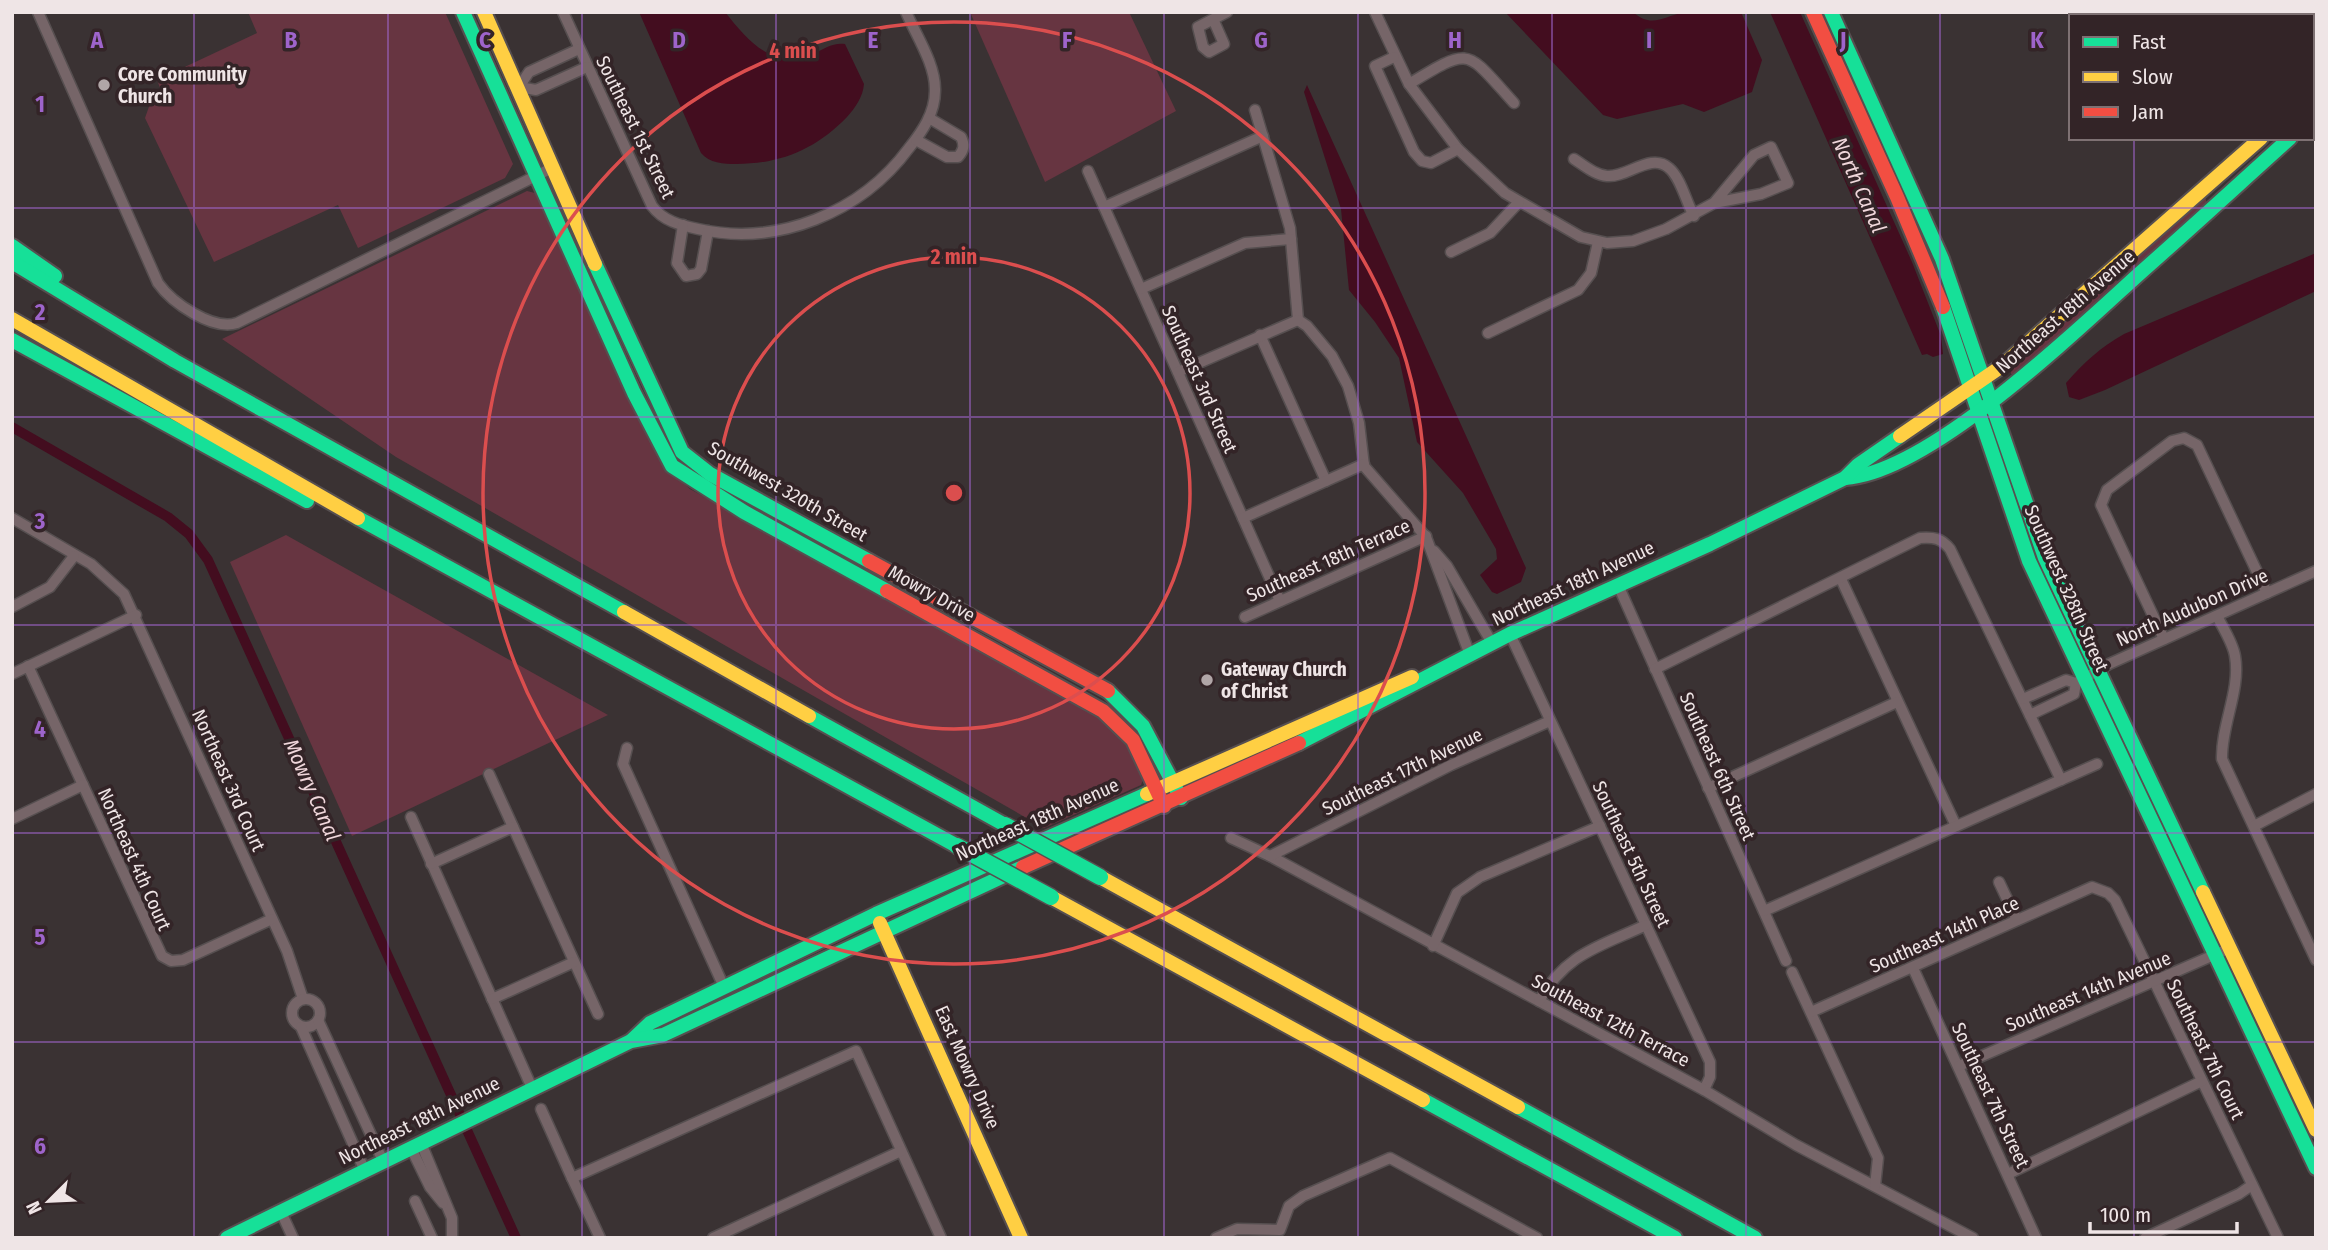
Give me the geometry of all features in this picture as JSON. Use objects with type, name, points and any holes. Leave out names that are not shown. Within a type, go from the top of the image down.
[{"type":"main road","points":[[463,12],[537,175]]},
{"type":"main road","name":"Southwest 320th Street","points":[[484,12],[629,340],[682,452],[710,474],[1108,691],[1127,706],[1147,729],[1181,798]]},
{"type":"main road","name":"Southwest 328th Street","points":[[1813,12],[1937,292],[2018,534],[2222,951],[2316,1130]]},
{"type":"main road","name":"Southwest 328th Street","points":[[1831,12],[1942,257],[2035,535],[2086,677]]},
{"type":"main road","points":[[499,95],[519,87]]},
{"type":"main road","points":[[1858,113],[1877,115]]},
{"type":"main road","name":"Northeast 18th Avenue","points":[[227,1238],[631,1041],[663,1035],[883,931],[1329,730],[1510,634],[1845,478],[1858,465],[1971,391],[2109,274],[2259,140]]},
{"type":"main road","name":"Northeast 18th Avenue","points":[[1845,478],[1863,477],[1947,434],[1977,414],[2139,274],[2288,140]]},
{"type":"main road","name":"Mowry Drive","points":[[537,175],[656,439],[672,466],[704,488],[1103,710],[1133,740],[1164,806]]},
{"type":"main road","points":[[2212,182],[2209,192],[2212,208]]},
{"type":"main road","points":[[12,246],[175,361]]},
{"type":"main road","points":[[12,262],[175,361],[1005,825],[1755,1238]]},
{"type":"main road","points":[[2109,274],[2122,277],[2139,274]]},
{"type":"main road","points":[[12,319],[442,566],[1675,1238]]},
{"type":"main road","points":[[12,340],[389,545],[442,566]]},
{"type":"main road","points":[[1937,414],[1947,434]]},
{"type":"main road","name":"Northeast 18th Avenue","points":[[631,1041],[650,1023],[876,914],[1345,705],[1470,654]]},
{"type":"main road","name":"East Mowry Drive","points":[[876,914],[1021,1238]]},
{"type":"main road","name":"Southwest 328th Street","points":[[2222,951],[2311,1145],[2316,1168]]},
{"type":"street","points":[[38,12],[158,283],[172,298],[214,323],[237,323],[554,167]]},
{"type":"street","name":"Southeast 1st Street","points":[[563,12],[652,206],[662,216],[684,225],[705,230],[769,232],[832,213],[881,179],[916,140],[926,123]]},
{"type":"street","points":[[906,12],[934,76],[936,94],[926,123],[961,137],[964,142],[962,153],[958,157],[947,157],[916,140]]},
{"type":"street","points":[[1213,19],[1227,12]]},
{"type":"street","points":[[1375,12],[1409,84],[1458,149],[1492,183],[1568,231],[1598,242],[1615,243],[1643,239],[1694,216],[1714,203],[1754,155],[1772,147],[1788,183],[1753,196],[1714,203]]},
{"type":"street","points":[[579,49],[529,72],[519,87],[536,90],[587,67]]},
{"type":"street","points":[[1394,57],[1375,66],[1414,152],[1422,161],[1431,163],[1458,149]]},
{"type":"street","points":[[1409,84],[1448,61],[1464,57],[1479,65],[1514,103]]},
{"type":"street","points":[[551,62],[558,80]]},
{"type":"street","points":[[1255,110],[1291,239],[1298,320],[1321,341],[1348,386],[1359,423],[1364,464],[1426,536],[1470,654]]},
{"type":"street","points":[[1104,206],[1263,136]]},
{"type":"street","points":[[1574,159],[1595,173],[1609,176],[1648,164],[1664,164],[1672,172],[1694,216]]},
{"type":"street","name":"Southeast 3rd Street","points":[[1088,171],[1280,601]]},
{"type":"street","points":[[1451,252],[1490,233],[1519,202]]},
{"type":"street","points":[[684,225],[677,263],[681,273],[686,276],[697,274],[701,270],[705,230]]},
{"type":"street","points":[[1141,289],[1245,243],[1291,239]]},
{"type":"street","points":[[1488,333],[1578,290],[1591,273],[1598,242]]},
{"type":"street","points":[[1178,372],[1298,320]]},
{"type":"street","points":[[1261,335],[1326,481]]},
{"type":"street","points":[[2164,639],[2101,505],[2107,490],[2172,441],[2184,438],[2197,445],[2267,593]]},
{"type":"street","points":[[1243,518],[1364,464]]},
{"type":"street","name":"Northeast 3rd Court","points":[[12,518],[91,564],[124,594],[136,615],[272,919],[303,999]]},
{"type":"street","name":"Southeast 18th Terrace","points":[[1245,617],[1426,536]]},
{"type":"street","points":[[1655,669],[1920,538],[1943,540],[2061,779]]},
{"type":"street","points":[[1432,548],[1447,566],[1492,643]]},
{"type":"street","points":[[12,607],[50,587],[74,556]]},
{"type":"street","name":"North Audubon Drive","points":[[2086,677],[2316,571]]},
{"type":"street","points":[[1841,579],[1956,826]]},
{"type":"street","name":"Southeast 6th Street","points":[[1618,585],[1786,961]]},
{"type":"street","points":[[12,674],[136,615]]},
{"type":"street","points":[[2217,616],[2235,653],[2237,671],[2221,743],[2222,759],[2312,941],[2316,960]]},
{"type":"street","name":"Southeast 5th Street","points":[[1510,634],[1710,1062],[1710,1077],[1704,1090]]},
{"type":"street","name":"Northeast 4th Court","points":[[28,666],[162,956],[171,961],[183,960],[272,919]]},
{"type":"street","points":[[2023,699],[2066,680],[2086,677]]},
{"type":"street","points":[[2030,715],[2074,694],[2086,677]]},
{"type":"street","points":[[1708,788],[1897,702]]},
{"type":"street","name":"Southeast 17th Avenue","points":[[1270,856],[1451,765],[1550,721]]},
{"type":"street","points":[[627,748],[623,764],[724,987]]},
{"type":"street","points":[[1763,911],[2097,764]]},
{"type":"street","points":[[489,774],[598,1014]]},
{"type":"street","points":[[12,819],[83,785]]},
{"type":"street","points":[[2254,826],[2316,794]]},
{"type":"street","points":[[411,817],[532,1088]]},
{"type":"street","points":[[1433,946],[1457,893],[1480,877],[1600,826]]},
{"type":"street","points":[[431,864],[513,827]]},
{"type":"street","name":"Southeast 12th Terrace","points":[[1231,838],[1270,856],[1539,1001],[1704,1090],[1796,1145],[1973,1238]]},
{"type":"street","points":[[1999,882],[2017,920]]},
{"type":"street","name":"Southeast 14th Place","points":[[1811,1013],[2092,887]]},
{"type":"street","name":"Southeast 7th Court","points":[[2092,887],[2108,893],[2115,900],[2278,1238]]},
{"type":"street","points":[[1539,1001],[1556,974],[1569,962],[1646,925]]},
{"type":"street","name":"Southeast 14th Avenue","points":[[1959,1066],[2222,951]]},
{"type":"street","points":[[492,999],[574,962]]},
{"type":"street","name":"Southeast 7th Street","points":[[1913,968],[2036,1238]]},
{"type":"street","points":[[1792,972],[1878,1158],[1875,1186]]},
{"type":"street","points":[[301,1027],[310,1027],[318,1020],[320,1012],[316,1004],[303,999],[294,1004],[294,1021],[301,1027],[365,1171]]},
{"type":"street","points":[[318,1020],[383,1161]]},
{"type":"street","points":[[572,1178],[856,1051],[941,1238]]},
{"type":"street","points":[[2008,1174],[2202,1082]]},
{"type":"street","points":[[541,1109],[600,1238]]},
{"type":"street","points":[[416,1145],[429,1187],[448,1208],[454,1227],[452,1238]]},
{"type":"street","points":[[713,1238],[901,1151]]},
{"type":"street","points":[[1216,1238],[1237,1229],[1280,1230],[1289,1206],[1303,1196],[1390,1158],[1537,1238]]},
{"type":"street","points":[[2145,1238],[2252,1185]]},
{"type":"street","points":[[415,1201],[432,1238]]},
{"type":"street","points":[[281,1212],[293,1238]]},
{"type":"shaded area","points":[[248,12],[445,12],[513,164],[505,178],[358,248],[338,205],[214,262],[145,118],[152,98],[162,93],[157,80],[257,33]]},
{"type":"shaded area","points":[[970,12],[1129,12],[1176,111],[1045,182]]},
{"type":"shaded area","points":[[527,191],[539,194],[663,464],[690,489],[1098,714],[1126,741],[1144,777],[1141,785],[1044,828],[396,457],[222,339]]},
{"type":"shaded area","points":[[2205,196],[2207,205],[2134,269],[2120,273]]},
{"type":"shaded area","points":[[2112,279],[2121,282],[2015,375],[2011,374],[2010,367]]},
{"type":"shaded area","points":[[286,535],[608,715],[352,836],[230,562]]},
{"type":"water","points":[[1692,11],[1741,12],[1762,60],[1752,92],[1704,112],[1683,104],[1617,119],[1603,115],[1505,12],[1633,12],[1652,21]]},
{"type":"water","points":[[639,12],[725,12],[752,43],[774,56],[786,59],[799,58],[833,45],[845,44],[864,84],[862,93],[853,110],[835,128],[797,152],[783,158],[752,163],[727,164],[712,161],[701,153]]},
{"type":"water","name":"North Canal","points":[[1770,12],[1800,12],[1912,262],[1941,336],[1943,354],[1933,357],[1922,355]]},
{"type":"water","points":[[1307,85],[1526,568],[1521,582],[1497,594],[1492,592],[1480,575],[1497,559],[1496,549],[1463,493],[1417,442],[1399,358],[1349,290],[1341,209],[1304,92]]},
{"type":"water","points":[[2316,253],[2316,291],[2105,390],[2079,400],[2069,397],[2066,383],[2079,368],[2124,334]]},
{"type":"waterway","name":"Mowry Canal","points":[[12,427],[168,517],[189,534],[208,560],[516,1238]]},
{"type":"traffic: fast","points":[[463,12],[634,393],[672,466],[744,512],[887,591]]},
{"type":"traffic: fast","points":[[1831,12],[1942,259],[2045,558],[2203,892]]},
{"type":"traffic: fast","points":[[1845,478],[1879,470],[1918,452],[2000,396],[2288,140]]},
{"type":"traffic: fast","points":[[12,246],[55,276]]},
{"type":"traffic: fast","points":[[12,262],[175,361],[624,612]]},
{"type":"traffic: fast","points":[[595,264],[682,452],[710,474],[869,561]]},
{"type":"traffic: fast","points":[[1943,307],[2029,561],[2316,1168]]},
{"type":"traffic: fast","points":[[12,340],[307,501]]},
{"type":"traffic: fast","points":[[1299,743],[1510,634],[1710,544],[1845,478],[1858,465],[1900,436]]},
{"type":"traffic: fast","points":[[358,518],[957,846]]},
{"type":"traffic: fast","points":[[1108,691],[1143,726],[1181,798]]},
{"type":"traffic: fast","points":[[809,716],[1005,825]]},
{"type":"traffic: fast","points":[[632,1040],[650,1023],[876,914],[1147,794]]},
{"type":"traffic: fast","points":[[1005,825],[1100,877]]},
{"type":"traffic: fast","points":[[957,846],[1051,897]]},
{"type":"traffic: fast","points":[[227,1238],[631,1041],[663,1035],[1023,867]]},
{"type":"traffic: fast","points":[[1423,1100],[1675,1238]]},
{"type":"traffic: fast","points":[[1518,1107],[1755,1238]]},
{"type":"traffic: slow","points":[[484,12],[595,264]]},
{"type":"traffic: slow","points":[[1900,436],[2002,366],[2259,140]]},
{"type":"traffic: slow","points":[[12,319],[358,518]]},
{"type":"traffic: slow","points":[[624,612],[809,716]]},
{"type":"traffic: slow","points":[[1147,794],[1412,677]]},
{"type":"traffic: slow","points":[[1100,877],[1518,1107]]},
{"type":"traffic: slow","points":[[2203,892],[2316,1130]]},
{"type":"traffic: slow","points":[[1051,897],[1423,1100]]},
{"type":"traffic: slow","points":[[880,923],[1021,1238]]},
{"type":"traffic: jam","points":[[1813,12],[1897,197],[1943,307]]},
{"type":"traffic: jam","points":[[2312,12],[2316,16]]},
{"type":"traffic: jam","points":[[869,561],[1108,691]]},
{"type":"traffic: jam","points":[[887,591],[1103,711],[1133,740],[1164,806]]},
{"type":"traffic: jam","points":[[1023,867],[1299,743]]},
{"type":"place","name":"Core Community Church","points":[[104,85]]},
{"type":"place","name":"Gateway Church of Christ","points":[[1207,680]]}]
